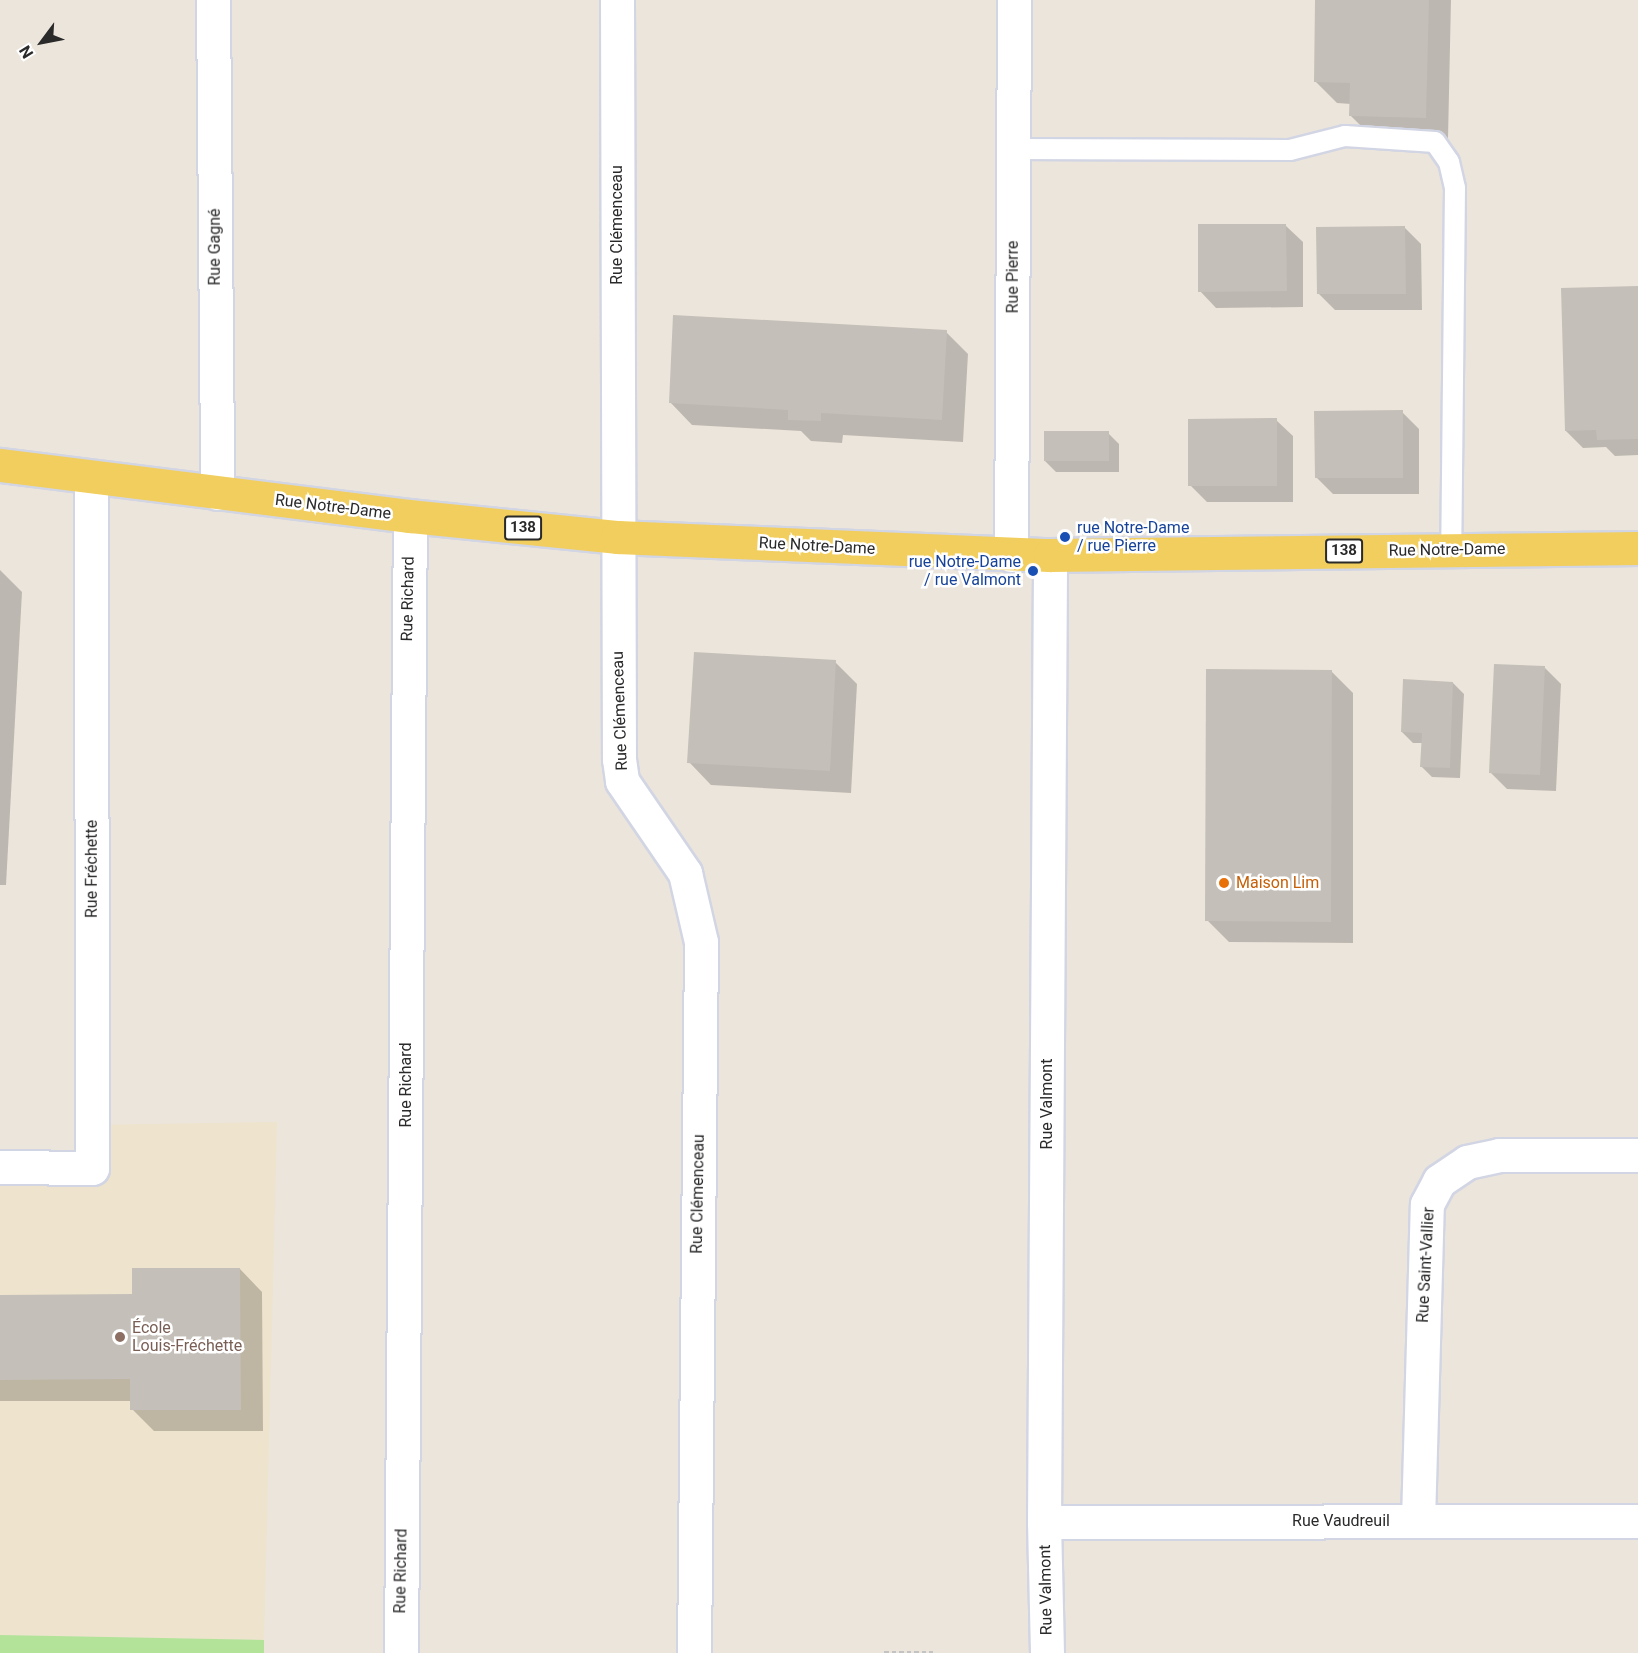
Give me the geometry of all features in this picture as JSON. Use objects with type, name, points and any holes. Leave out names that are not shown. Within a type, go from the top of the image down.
[{"type":"main road","name":"Rue Notre-Dame","points":[[0,465],[410,516],[616,537],[1011,555],[1638,548]]},
{"type":"street","name":"Rue Gagné","points":[[213,0],[217,493]]},
{"type":"street","name":"Rue Clémenceau","points":[[617,0],[616,537],[622,781],[685,873],[701,942],[694,1653]]},
{"type":"street","name":"Rue Pierre","points":[[1011,555],[1014,0]]},
{"type":"street","name":"Rue Fréchette","points":[[0,1167],[92,1168],[91,478]]},
{"type":"street","name":"Rue Richard","points":[[400,1653],[410,516]]},
{"type":"street","name":"Rue Valmont","points":[[1047,1653],[1044,1522],[1050,555]]},
{"type":"street","name":"Rue Saint-Vallier","points":[[1418,1521],[1427,1204],[1439,1181],[1467,1162],[1499,1155],[1638,1155]]},
{"type":"street","name":"Rue Vaudreuil","points":[[1044,1522],[1638,1521]]},
{"type":"lane","points":[[1013,149],[1290,150],[1345,136],[1436,142],[1449,162],[1455,188],[1451,549]]},
{"type":"path","points":[[884,1653],[933,1653]]},
{"type":"shaded area","points":[[277,1122],[264,1640],[0,1635],[0,1166],[92,1168],[92,1125]]},
{"type":"green space","points":[[0,1635],[264,1640],[264,1653],[0,1653]]},
{"type":"building","points":[[1315,0],[1429,0],[1426,118],[1349,116],[1350,83],[1314,82]]},
{"type":"building","points":[[1198,224],[1286,224],[1287,291],[1198,292]]},
{"type":"building","points":[[1405,226],[1406,294],[1317,294],[1316,227]]},
{"type":"building","points":[[1638,286],[1638,439],[1597,440],[1596,430],[1565,431],[1561,288]]},
{"type":"building","points":[[673,315],[947,330],[942,420],[821,413],[821,421],[788,420],[788,410],[669,403]]},
{"type":"building","points":[[1403,410],[1403,478],[1315,478],[1314,411]]},
{"type":"building","points":[[1277,418],[1277,486],[1188,486],[1188,419]]},
{"type":"building","points":[[1044,431],[1109,431],[1109,461],[1044,461]]},
{"type":"building","points":[[694,652],[836,660],[830,771],[687,763]]},
{"type":"building","points":[[1494,664],[1545,666],[1540,775],[1489,773]]},
{"type":"building","points":[[1206,669],[1332,670],[1331,922],[1205,921]]},
{"type":"building","points":[[1403,679],[1453,682],[1450,768],[1420,767],[1422,733],[1401,732]]},
{"type":"building","name":"École Louis-Fréchette","points":[[132,1268],[240,1268],[241,1410],[130,1410],[130,1379],[0,1380],[0,1295],[132,1294]]},
{"type":"place","name":"rue Notre-Dame / rue Pierre","points":[[1065,537]]},
{"type":"place","name":"rue Notre-Dame / rue Valmont","points":[[1033,571]]},
{"type":"place","name":"Maison Lim","points":[[1224,883]]},
{"type":"place","name":"École Louis-Fréchette","points":[[120,1337]]}]
